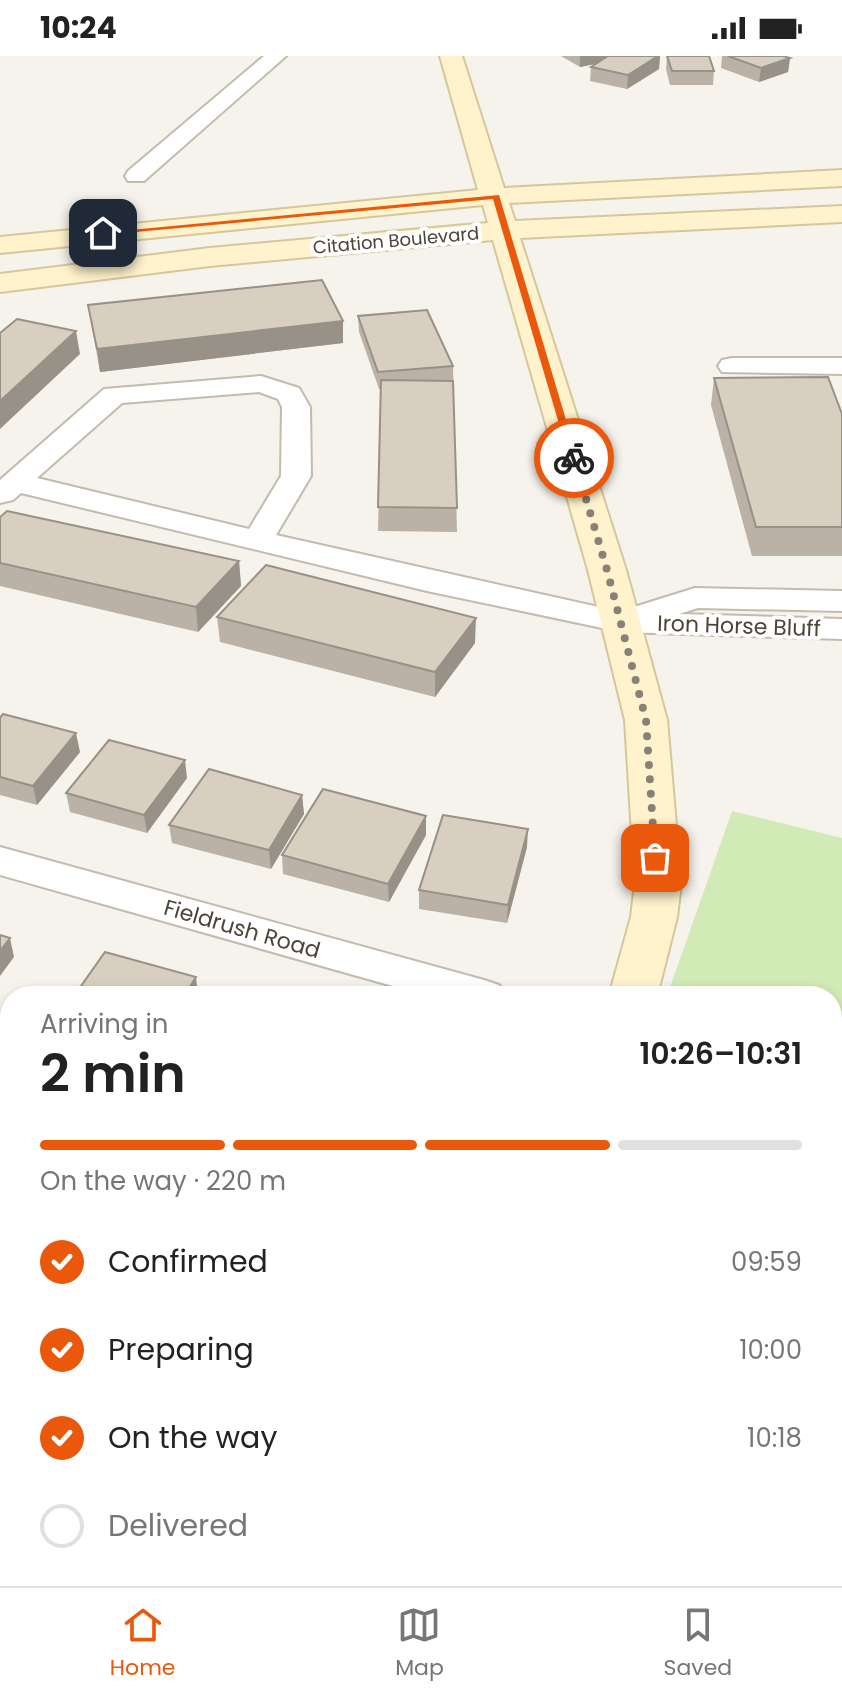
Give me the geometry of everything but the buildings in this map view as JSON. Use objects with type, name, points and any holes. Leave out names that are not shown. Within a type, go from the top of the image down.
[{"type":"main road","points":[[451,56],[501,213],[621,622],[646,720],[658,884],[654,917],[636,986]]},
{"type":"main road","name":"Citation Boulevard","points":[[0,283],[210,257],[501,213],[842,178]]},
{"type":"main road","name":"Citation Boulevard","points":[[0,245],[128,230],[501,213],[842,214]]},
{"type":"street","points":[[136,176],[276,56]]},
{"type":"street","points":[[732,366],[842,366]]},
{"type":"street","points":[[8,489],[114,395],[224,384],[261,384],[289,394],[296,407],[296,476],[257,541]]},
{"type":"street","points":[[8,489],[621,622]]},
{"type":"street","name":"Iron Horse Bluff","points":[[621,622],[695,598],[842,601]]},
{"type":"street","name":"Iron Horse Bluff","points":[[621,622],[842,629]]},
{"type":"street","name":"Fieldrush Road","points":[[0,861],[448,986]]},
{"type":"green space","points":[[732,811],[842,838],[842,986],[671,986]]},
{"type":"way so far","points":[[574,458],[646,720],[655,858]]},
{"type":"route","points":[[103,233],[496,196],[574,458]]}]
